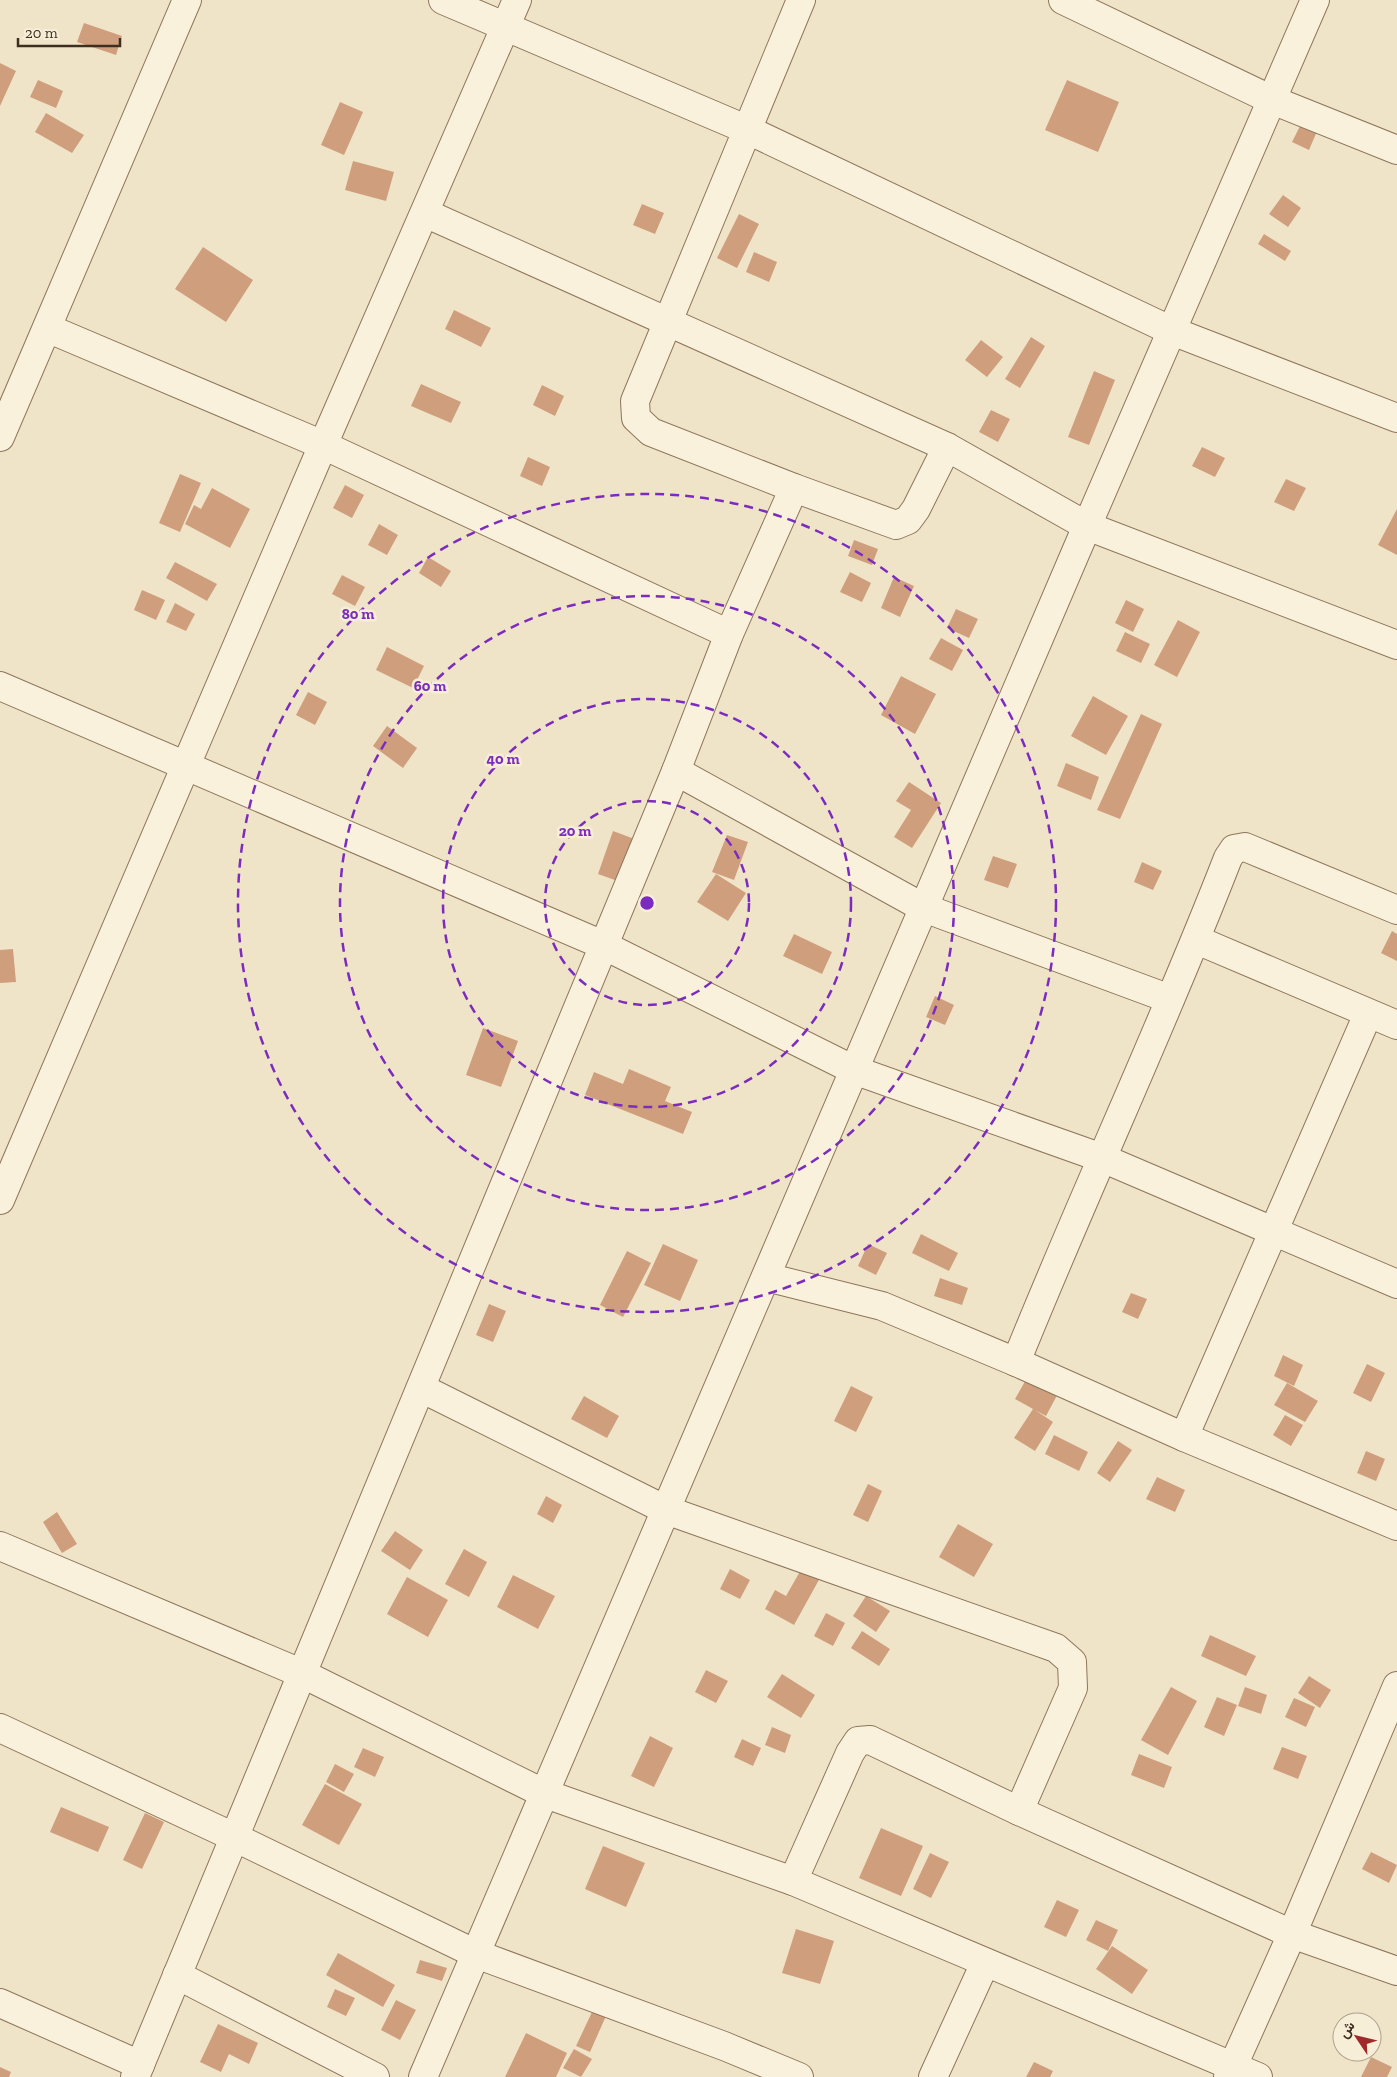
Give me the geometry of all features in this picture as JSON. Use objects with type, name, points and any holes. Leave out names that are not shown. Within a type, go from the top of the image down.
[{"type":"street","points":[[0,437],[187,0]]},
{"type":"street","points":[[442,0],[748,130],[1172,331],[1397,418]]},
{"type":"street","points":[[0,1200],[517,0]]},
{"type":"street","points":[[801,0],[635,401],[636,418],[651,432],[794,488],[896,525],[908,520],[916,509],[947,447]]},
{"type":"street","points":[[1063,0],[1272,100],[1397,150]]},
{"type":"street","points":[[423,2077],[1087,526],[1315,0]]},
{"type":"street","points":[[425,213],[947,447],[1087,526],[1397,645]]},
{"type":"street","points":[[47,328],[324,446],[729,634]]},
{"type":"street","points":[[0,2003],[138,2071],[676,771],[729,634],[794,488]]},
{"type":"street","points":[[0,686],[603,945],[854,1070],[1102,1158],[1397,1284]]},
{"type":"street","points":[[676,771],[924,908],[1170,999]]},
{"type":"street","points":[[1016,1362],[1170,999],[1197,940],[1228,858],[1234,850],[1245,847],[1397,910]]},
{"type":"street","points":[[1197,940],[1397,1025]]},
{"type":"street","points":[[1184,1437],[1368,1014]]},
{"type":"street","points":[[766,1277],[882,1306],[1016,1362],[1184,1437],[1397,1526]]},
{"type":"street","points":[[421,1388],[666,1510],[1056,1648],[1072,1662],[1073,1688],[1019,1811]]},
{"type":"street","points":[[0,1546],[303,1674],[544,1793],[793,1881],[985,1963],[1230,2072],[1258,2077]]},
{"type":"street","points":[[1230,2072],[1292,1934],[1397,1686]]},
{"type":"street","points":[[0,1728],[476,1954],[724,2046],[798,2077]]},
{"type":"street","points":[[793,1881],[850,1753],[858,1741],[870,1740],[1019,1811],[1292,1934],[1397,1971]]},
{"type":"street","points":[[933,2077],[985,1963]]},
{"type":"street","points":[[177,1975],[375,2077]]},
{"type":"building","points":[[84,23],[122,36],[116,55],[77,42]]},
{"type":"building","points":[[0,63],[16,71],[0,106]]},
{"type":"building","points":[[38,80],[63,91],[56,108],[30,97]]},
{"type":"building","points":[[1067,80],[1119,102],[1098,152],[1045,130]]},
{"type":"building","points":[[340,102],[363,112],[344,155],[321,145]]},
{"type":"building","points":[[46,113],[84,135],[72,153],[35,132]]},
{"type":"building","points":[[1302,122],[1318,129],[1309,150],[1292,142]]},
{"type":"building","points":[[353,161],[394,172],[386,201],[345,190]]},
{"type":"building","points":[[1283,195],[1301,208],[1288,227],[1269,214]]},
{"type":"building","points":[[642,204],[664,213],[655,234],[633,225]]},
{"type":"building","points":[[739,214],[759,224],[737,268],[717,258]]},
{"type":"building","points":[[1264,234],[1291,251],[1285,261],[1258,244]]},
{"type":"building","points":[[203,247],[253,280],[226,322],[175,289]]},
{"type":"building","points":[[754,252],[777,262],[769,282],[746,272]]},
{"type":"building","points":[[454,310],[491,328],[481,347],[445,329]]},
{"type":"building","points":[[1031,337],[1045,346],[1020,388],[1005,379]]},
{"type":"building","points":[[981,340],[1003,357],[987,377],[965,360]]},
{"type":"building","points":[[1094,371],[1115,380],[1089,445],[1068,437]]},
{"type":"building","points":[[421,384],[461,402],[451,423],[411,406]]},
{"type":"building","points":[[542,385],[564,396],[555,416],[533,405]]},
{"type":"building","points":[[991,410],[1010,419],[998,442],[979,432]]},
{"type":"building","points":[[1202,447],[1225,458],[1215,477],[1192,466]]},
{"type":"building","points":[[528,457],[550,467],[542,486],[520,476]]},
{"type":"building","points":[[180,474],[201,483],[180,532],[159,523]]},
{"type":"building","points":[[1286,479],[1306,488],[1294,511],[1274,502]]},
{"type":"building","points":[[345,485],[364,495],[352,518],[333,508]]},
{"type":"building","points":[[212,488],[250,509],[230,548],[185,524],[194,505],[201,509]]},
{"type":"building","points":[[1397,509],[1397,555],[1378,545]]},
{"type":"building","points":[[379,524],[398,535],[387,555],[368,545]]},
{"type":"building","points":[[854,540],[878,549],[872,565],[848,556]]},
{"type":"building","points":[[428,557],[451,571],[441,587],[419,573]]},
{"type":"building","points":[[175,562],[217,584],[207,601],[166,578]]},
{"type":"building","points":[[850,572],[871,583],[862,602],[840,592]]},
{"type":"building","points":[[342,575],[365,587],[355,606],[332,594]]},
{"type":"building","points":[[894,577],[914,586],[900,617],[881,608]]},
{"type":"building","points":[[142,590],[165,600],[156,620],[134,610]]},
{"type":"building","points":[[1126,600],[1144,609],[1133,632],[1115,623]]},
{"type":"building","points":[[175,603],[195,614],[186,631],[166,622]]},
{"type":"building","points":[[956,609],[978,619],[969,638],[947,628]]},
{"type":"building","points":[[1178,620],[1200,632],[1177,677],[1154,665]]},
{"type":"building","points":[[1125,632],[1150,644],[1141,663],[1116,651]]},
{"type":"building","points":[[941,638],[963,650],[952,671],[929,659]]},
{"type":"building","points":[[387,647],[424,666],[413,688],[376,670]]},
{"type":"building","points":[[901,676],[936,694],[915,734],[881,715]]},
{"type":"building","points":[[308,692],[327,702],[315,725],[296,715]]},
{"type":"building","points":[[1093,696],[1128,716],[1106,755],[1071,736]]},
{"type":"building","points":[[1141,714],[1162,724],[1120,819],[1097,810]]},
{"type":"building","points":[[387,726],[417,748],[403,768],[373,746]]},
{"type":"building","points":[[1066,763],[1099,777],[1091,800],[1057,786]]},
{"type":"building","points":[[909,782],[941,803],[912,848],[894,837],[911,810],[896,801]]},
{"type":"building","points":[[613,831],[656,847],[640,889],[598,874]]},
{"type":"building","points":[[727,835],[748,842],[734,880],[712,872]]},
{"type":"building","points":[[993,856],[1017,864],[1008,888],[984,880]]},
{"type":"building","points":[[1142,862],[1162,871],[1153,890],[1134,882]]},
{"type":"building","points":[[716,874],[746,893],[728,921],[697,902]]},
{"type":"building","points":[[1392,931],[1397,934],[1397,961],[1381,953]]},
{"type":"building","points":[[794,934],[832,952],[822,974],[783,956]]},
{"type":"building","points":[[13,949],[16,982],[0,983],[0,950]]},
{"type":"building","points":[[935,996],[954,1005],[945,1025],[926,1017]]},
{"type":"building","points":[[483,1028],[518,1041],[501,1087],[466,1075]]},
{"type":"building","points":[[629,1069],[671,1087],[665,1101],[692,1112],[683,1134],[585,1095],[594,1072],[623,1084]]},
{"type":"building","points":[[921,1234],[958,1253],[949,1271],[912,1253]]},
{"type":"building","points":[[663,1244],[698,1260],[680,1301],[644,1285]]},
{"type":"building","points":[[868,1244],[887,1253],[876,1275],[858,1266]]},
{"type":"building","points":[[627,1251],[651,1263],[623,1317],[600,1305]]},
{"type":"building","points":[[940,1278],[968,1288],[962,1305],[934,1296]]},
{"type":"building","points":[[1131,1293],[1147,1299],[1138,1319],[1122,1312]]},
{"type":"building","points":[[489,1304],[506,1311],[493,1342],[476,1335]]},
{"type":"building","points":[[1283,1355],[1303,1365],[1294,1386],[1274,1376]]},
{"type":"building","points":[[1367,1364],[1385,1373],[1371,1402],[1353,1393]]},
{"type":"building","points":[[1032,1369],[1062,1386],[1046,1416],[1035,1410],[1053,1422],[1035,1451],[1014,1438],[1033,1409],[1015,1399]]},
{"type":"building","points":[[1287,1383],[1318,1401],[1305,1422],[1274,1405]]},
{"type":"building","points":[[851,1386],[873,1397],[856,1432],[834,1421]]},
{"type":"building","points":[[584,1396],[619,1416],[607,1438],[571,1419]]},
{"type":"building","points":[[1285,1415],[1303,1425],[1291,1446],[1273,1435]]},
{"type":"building","points":[[1054,1435],[1088,1452],[1079,1471],[1045,1454]]},
{"type":"building","points":[[1118,1441],[1132,1450],[1110,1482],[1097,1473]]},
{"type":"building","points":[[1366,1451],[1385,1459],[1376,1481],[1357,1473]]},
{"type":"building","points":[[1157,1477],[1185,1490],[1175,1512],[1146,1499]]},
{"type":"building","points":[[868,1484],[882,1491],[868,1522],[853,1515]]},
{"type":"building","points":[[546,1496],[562,1505],[553,1523],[537,1514]]},
{"type":"building","points":[[57,1512],[77,1544],[62,1553],[43,1522]]},
{"type":"building","points":[[958,1524],[993,1544],[974,1577],[939,1557]]},
{"type":"building","points":[[395,1531],[423,1550],[410,1570],[381,1551]]},
{"type":"building","points":[[464,1549],[487,1562],[469,1597],[445,1584]]},
{"type":"building","points":[[802,1568],[820,1578],[794,1625],[765,1609],[775,1590],[786,1596]]},
{"type":"building","points":[[730,1569],[750,1580],[740,1599],[720,1589]]},
{"type":"building","points":[[513,1575],[555,1596],[538,1629],[497,1607]]},
{"type":"building","points":[[407,1577],[448,1600],[428,1637],[387,1614]]},
{"type":"building","points":[[866,1596],[890,1611],[876,1632],[853,1616]]},
{"type":"building","points":[[826,1613],[845,1623],[833,1646],[814,1636]]},
{"type":"building","points":[[862,1631],[890,1649],[879,1666],[851,1648]]},
{"type":"building","points":[[1210,1635],[1256,1656],[1246,1676],[1201,1656]]},
{"type":"building","points":[[706,1670],[728,1681],[716,1703],[695,1692]]},
{"type":"building","points":[[782,1674],[815,1695],[801,1718],[767,1697]]},
{"type":"building","points":[[1309,1676],[1331,1690],[1320,1708],[1298,1693]]},
{"type":"building","points":[[1171,1687],[1197,1701],[1168,1755],[1141,1740]]},
{"type":"building","points":[[1245,1687],[1267,1695],[1261,1714],[1238,1706]]},
{"type":"building","points":[[1217,1697],[1237,1705],[1224,1736],[1204,1727]]},
{"type":"building","points":[[1294,1698],[1315,1707],[1306,1727],[1285,1717]]},
{"type":"building","points":[[772,1727],[791,1735],[785,1753],[765,1745]]},
{"type":"building","points":[[650,1736],[673,1748],[654,1787],[631,1776]]},
{"type":"building","points":[[742,1739],[761,1748],[753,1766],[734,1757]]},
{"type":"building","points":[[1282,1747],[1307,1756],[1298,1779],[1273,1769]]},
{"type":"building","points":[[363,1748],[384,1757],[375,1777],[354,1767]]},
{"type":"building","points":[[1139,1754],[1172,1767],[1164,1788],[1131,1775]]},
{"type":"building","points":[[335,1764],[354,1774],[344,1792],[326,1782]]},
{"type":"building","points":[[325,1784],[362,1804],[339,1845],[302,1825]]},
{"type":"building","points":[[61,1807],[109,1827],[98,1852],[50,1832]]},
{"type":"building","points":[[145,1813],[164,1822],[142,1869],[123,1860]]},
{"type":"building","points":[[881,1828],[923,1846],[901,1896],[859,1878]]},
{"type":"building","points":[[603,1846],[645,1863],[626,1907],[585,1889]]},
{"type":"building","points":[[1371,1852],[1397,1865],[1389,1883],[1362,1869]]},
{"type":"building","points":[[930,1853],[949,1862],[931,1898],[913,1889]]},
{"type":"building","points":[[1057,1900],[1079,1910],[1066,1937],[1044,1927]]},
{"type":"building","points":[[1096,1920],[1118,1930],[1108,1951],[1086,1940]]},
{"type":"building","points":[[796,1929],[834,1941],[820,1984],[782,1973]]},
{"type":"building","points":[[1112,1946],[1148,1970],[1132,1994],[1096,1969]]},
{"type":"building","points":[[338,1953],[395,1985],[383,2007],[326,1975]]},
{"type":"building","points":[[420,1960],[447,1968],[442,1981],[416,1973]]},
{"type":"building","points":[[335,1989],[355,1998],[346,2016],[327,2007]]},
{"type":"building","points":[[396,2000],[416,2010],[400,2040],[381,2030]]},
{"type":"building","points":[[593,2010],[606,2016],[590,2052],[576,2046]]},
{"type":"building","points":[[218,2024],[258,2043],[249,2064],[229,2054],[221,2072],[200,2062]]},
{"type":"building","points":[[526,2033],[567,2053],[556,2077],[505,2077]]},
{"type":"building","points":[[574,2049],[592,2059],[581,2077],[563,2068]]},
{"type":"building","points":[[1034,2062],[1053,2071],[1050,2077],[1026,2077]]},
{"type":"building","points":[[1368,2062],[1382,2062],[1392,2067],[1387,2077],[1361,2077]]},
{"type":"building","points":[[0,2067],[11,2072],[9,2077],[0,2077]]}]
